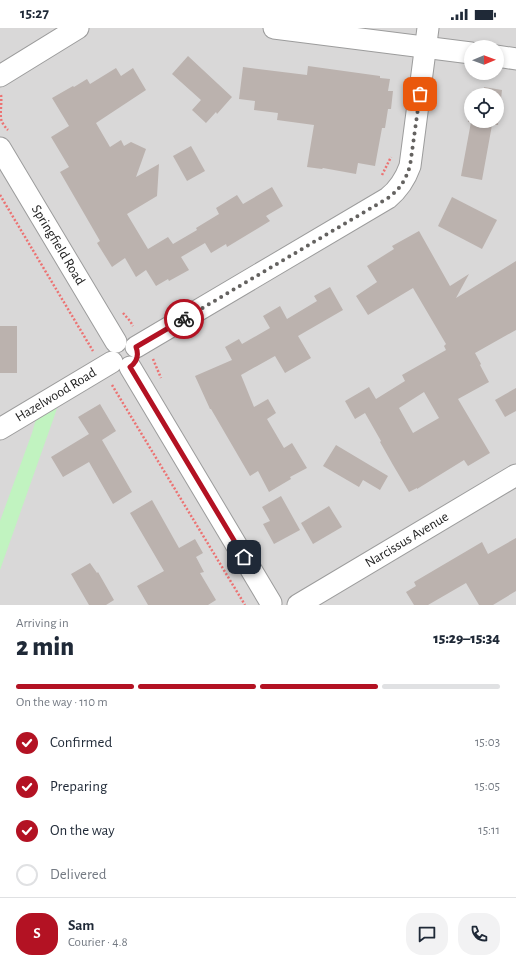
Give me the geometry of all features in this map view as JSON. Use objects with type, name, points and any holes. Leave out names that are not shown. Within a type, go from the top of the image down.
[{"type":"street","points":[[0,76],[78,28]]},
{"type":"street","points":[[274,28],[427,38],[464,51]]},
{"type":"street","name":"Hazelwood Road","points":[[0,429],[118,354],[395,193],[401,186],[410,166],[427,38]]},
{"type":"street","points":[[504,57],[516,59]]},
{"type":"street","name":"Springfield Road","points":[[0,148],[118,354],[275,604]]},
{"type":"street","name":"Narcissus Avenue","points":[[298,605],[516,476]]},
{"type":"path","points":[[380,178],[392,155]]},
{"type":"path","points":[[0,195],[118,354]]},
{"type":"path","points":[[111,383],[245,605]]},
{"type":"shaded area","points":[[0,28],[516,28],[516,605],[0,605]]},
{"type":"green space","points":[[63,391],[0,570],[0,521],[32,433],[40,405]]},
{"type":"building","points":[[188,56],[232,97],[217,114],[216,112],[206,123],[192,110],[201,100],[172,74]]},
{"type":"building","points":[[308,66],[380,76],[380,78],[390,79],[388,91],[393,91],[391,109],[388,109],[385,128],[382,128],[375,166],[358,163],[356,174],[323,168],[307,167],[314,125],[277,120],[278,113],[254,110],[255,101],[239,99],[243,67],[307,75]]},
{"type":"building","points":[[116,68],[121,76],[133,68],[146,90],[96,123],[110,147],[121,140],[124,146],[131,142],[146,149],[136,177],[159,164],[157,196],[127,214],[148,249],[168,237],[173,244],[197,230],[196,228],[219,214],[216,208],[237,195],[243,204],[272,187],[283,206],[266,216],[270,221],[227,247],[226,244],[211,253],[205,243],[181,257],[189,270],[156,286],[146,270],[136,277],[125,258],[112,267],[97,243],[100,241],[60,172],[69,167],[51,137],[69,126],[52,98],[87,79],[90,84]]},
{"type":"building","points":[[470,128],[491,128],[482,180],[461,176]]},
{"type":"building","points":[[191,146],[205,171],[187,181],[173,156]]},
{"type":"building","points":[[452,197],[497,220],[482,249],[438,226]]},
{"type":"building","points":[[419,231],[450,286],[469,274],[456,298],[516,261],[516,330],[475,353],[489,382],[458,399],[490,453],[468,466],[464,460],[417,489],[409,492],[365,413],[355,419],[345,401],[369,387],[376,399],[405,381],[402,375],[446,350],[444,346],[446,344],[413,288],[368,315],[356,296],[377,282],[367,266],[394,249],[392,246]],"holes":[[[424,392],[439,418],[413,433],[399,408]]]},
{"type":"building","points":[[330,287],[343,310],[298,336],[311,358],[285,373],[275,356],[241,375],[254,407],[268,399],[276,413],[267,419],[284,448],[292,443],[307,468],[290,477],[291,479],[269,492],[258,471],[250,476],[210,409],[195,376],[232,360],[225,347],[239,339],[242,344],[270,328],[263,316],[280,306],[287,319],[317,301],[314,296]]},
{"type":"building","points":[[0,326],[17,326],[17,373],[0,373]]},
{"type":"building","points":[[516,388],[516,411],[505,417],[495,400]]},
{"type":"building","points":[[100,404],[116,431],[102,440],[132,492],[113,504],[89,462],[63,477],[51,457],[89,434],[78,417]]},
{"type":"building","points":[[336,445],[388,476],[380,490],[363,480],[359,487],[323,466]]},
{"type":"building","points":[[281,496],[300,530],[274,544],[263,524],[270,521],[262,507]]},
{"type":"building","points":[[152,500],[179,548],[195,539],[203,553],[196,557],[204,572],[200,573],[216,600],[208,605],[148,605],[137,586],[164,571],[130,513]]},
{"type":"building","points":[[329,506],[342,527],[313,544],[301,523]]},
{"type":"building","points":[[516,538],[516,591],[493,605],[479,605],[466,583],[428,605],[414,605],[406,592],[416,586],[414,582],[482,542],[488,554]]},
{"type":"building","points":[[90,563],[97,573],[98,572],[114,600],[106,605],[89,605],[71,574]]},
{"type":"way so far","points":[[184,319],[395,193],[401,186],[410,166],[420,94]]},
{"type":"route","points":[[184,319],[136,347],[138,356],[134,365],[130,367],[244,557]]}]
